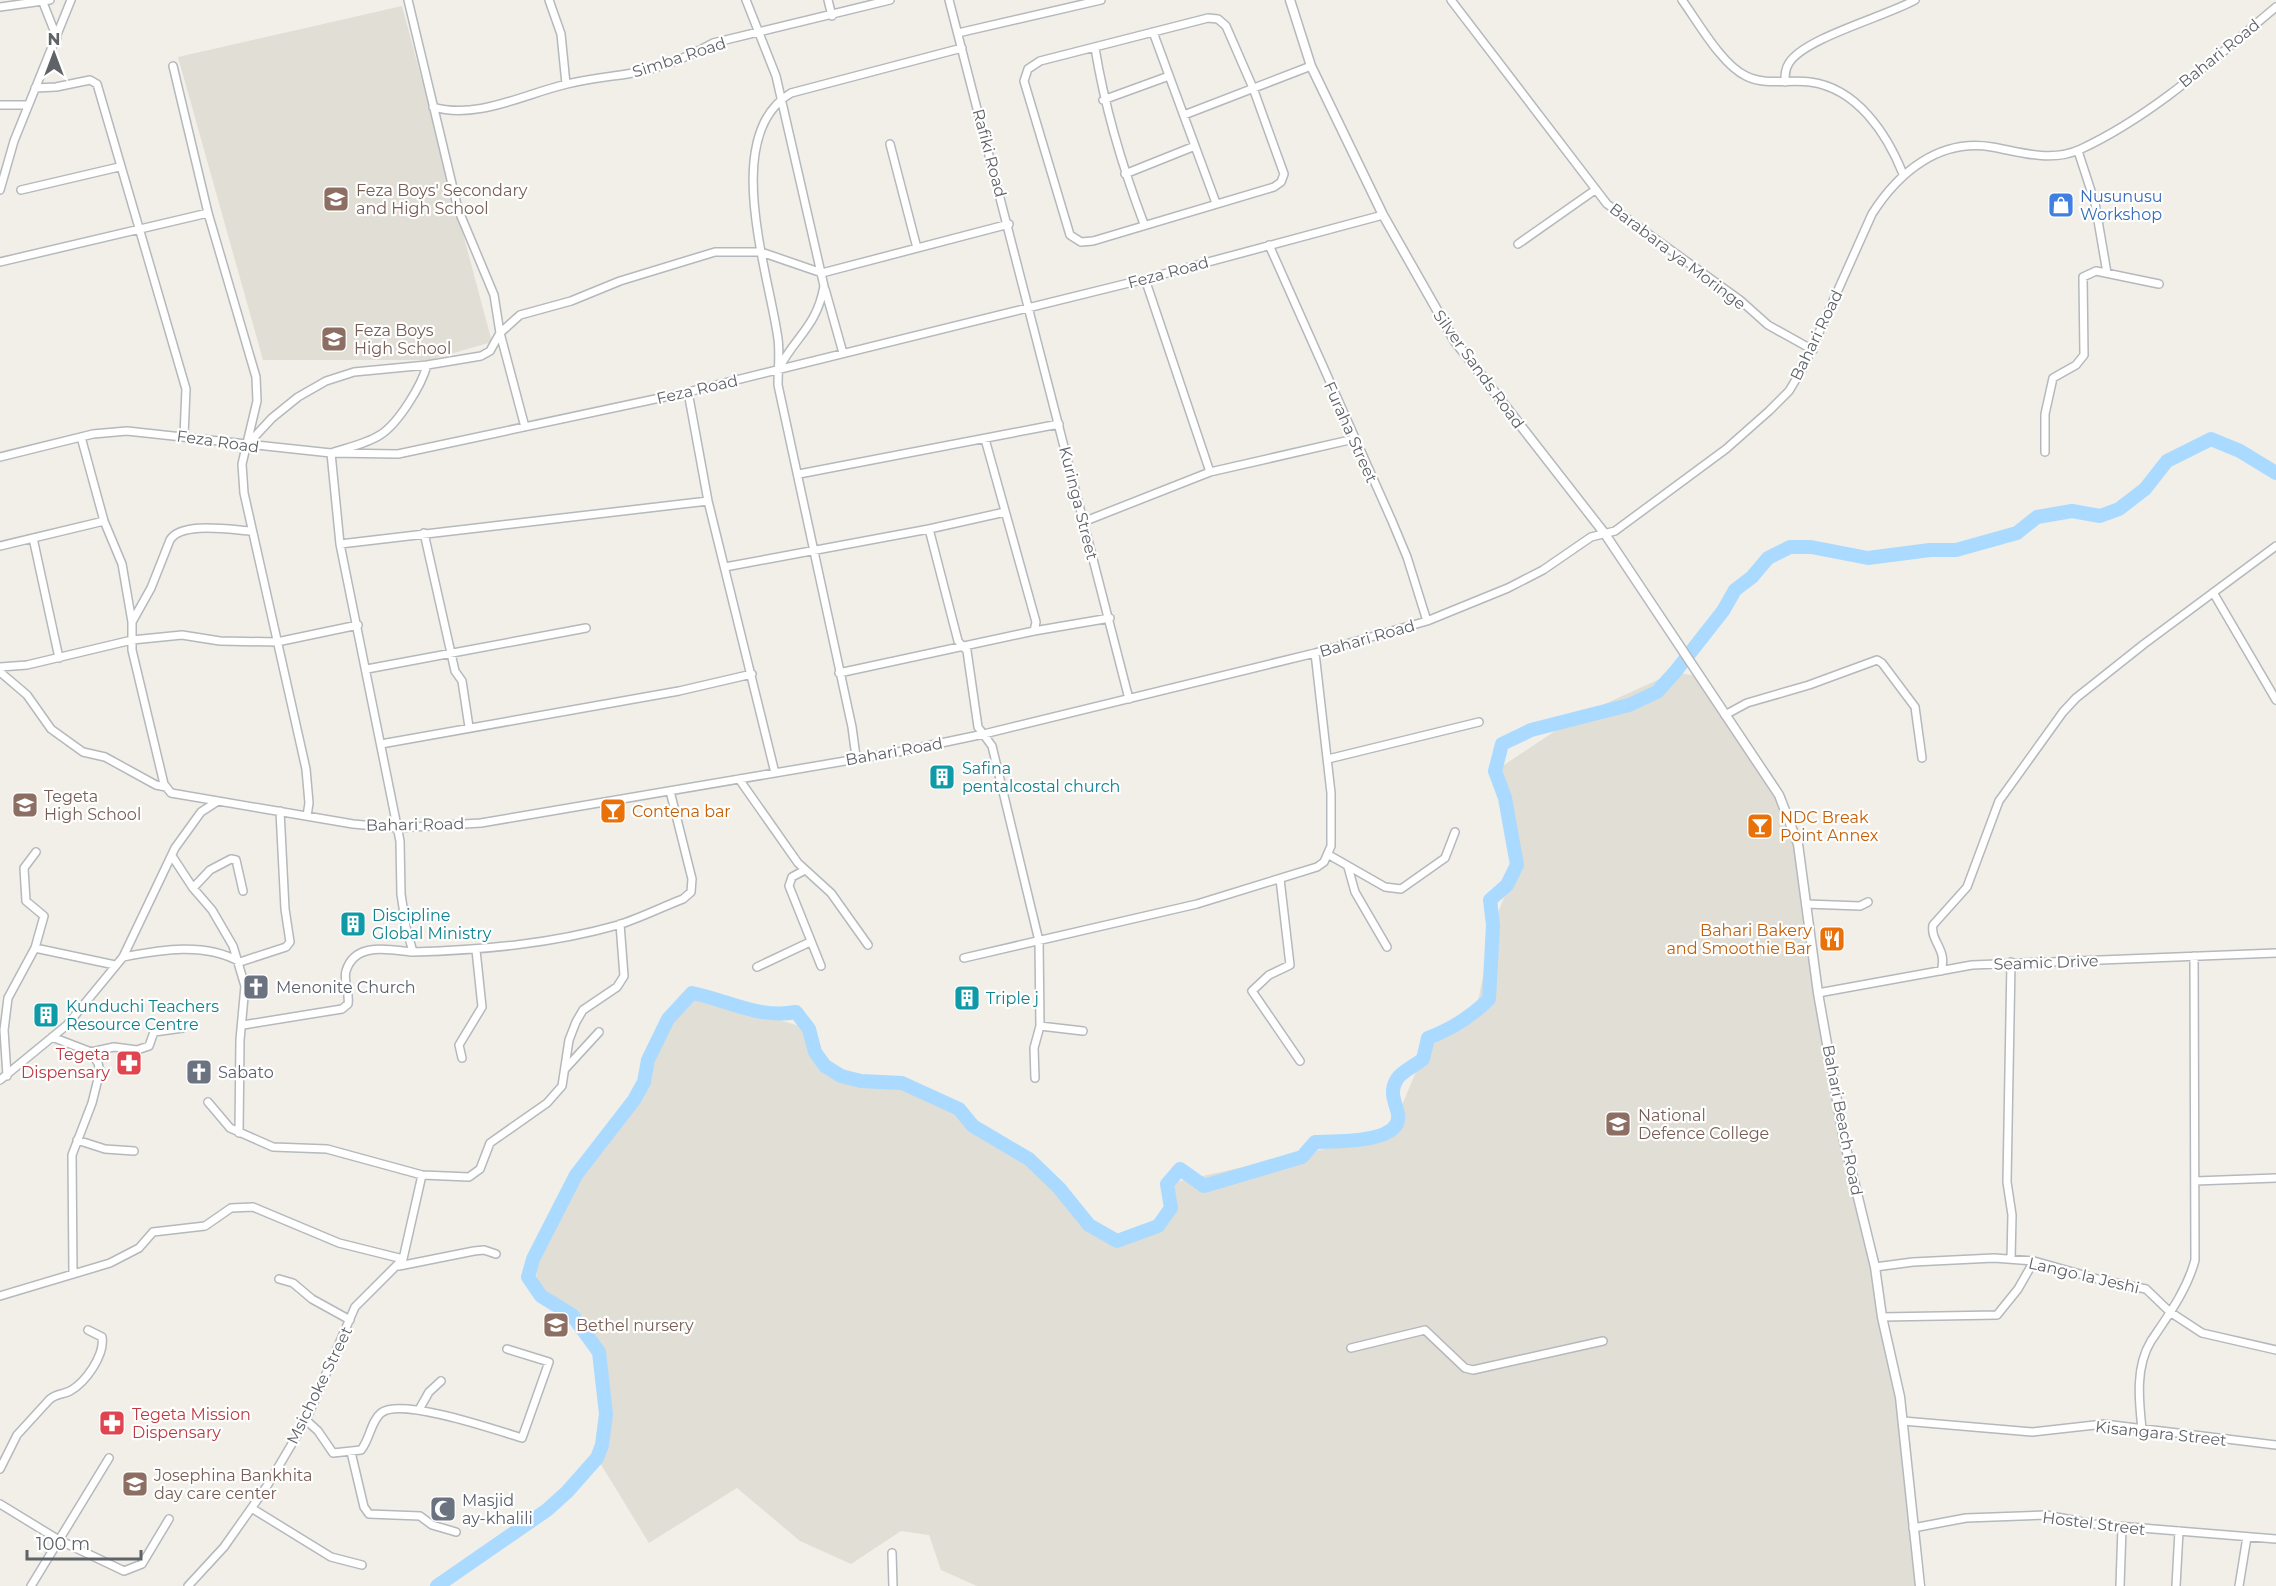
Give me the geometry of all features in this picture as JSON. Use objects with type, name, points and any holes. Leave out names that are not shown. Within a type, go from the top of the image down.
[{"type":"street","points":[[0,190],[27,105],[71,0]]},
{"type":"street","points":[[408,0],[458,209],[494,295],[500,333],[525,427]]},
{"type":"street","points":[[549,0],[561,34],[566,84]]},
{"type":"street","points":[[746,0],[776,76],[807,204],[814,249],[843,353]]},
{"type":"street","points":[[828,0],[832,16]]},
{"type":"street","name":"Simba Road","points":[[433,107],[449,112],[473,110],[566,84],[628,74],[691,55],[713,43],[832,16],[890,0]]},
{"type":"street","name":"Rafiki Road","points":[[949,0],[1009,224],[1028,307]]},
{"type":"street","points":[[958,33],[1101,0]]},
{"type":"street","name":"Silver Sands Road","points":[[1290,0],[1311,66],[1383,215],[1454,340],[1605,534],[1701,677]]},
{"type":"street","name":"Barabara ya Moringe","points":[[1450,0],[1607,204],[1740,300],[1768,325],[1813,350]]},
{"type":"street","points":[[1682,0],[1731,66],[1747,76],[1765,81],[1810,82],[1835,89],[1857,103],[1890,147],[1903,174]]},
{"type":"street","points":[[1785,82],[1787,67],[1797,56],[1852,25],[1900,9],[1915,0]]},
{"type":"street","points":[[0,8],[45,1],[57,38]]},
{"type":"street","name":"Bahari Road","points":[[0,672],[27,695],[51,729],[83,752],[105,757],[175,794],[354,824],[397,828],[481,823],[856,757],[898,752],[984,734],[1315,653],[1427,621],[1508,588],[1543,570],[1591,537],[1615,531],[1726,449],[1769,411],[1789,390],[1813,350],[1872,214],[1885,194],[1903,174],[1931,156],[1950,149],[1990,146],[2019,154],[2047,156],[2078,151],[2123,127],[2276,7]]},
{"type":"street","points":[[1208,18],[1218,19],[1226,26],[1253,88],[1283,178],[1274,187],[1087,242],[1070,235],[1024,81],[1028,69],[1040,61],[1153,32],[1208,18]]},
{"type":"street","points":[[1153,32],[1216,203]]},
{"type":"street","points":[[856,757],[852,727],[799,474],[778,385],[779,341],[761,252],[753,179],[754,146],[763,121],[780,99],[791,93],[962,48]]},
{"type":"street","points":[[1095,48],[1103,100],[1125,174],[1144,224]]},
{"type":"street","points":[[173,66],[208,213],[256,377],[256,409],[242,464],[244,494],[306,769],[309,803],[307,816]]},
{"type":"street","points":[[1184,115],[1311,66]]},
{"type":"street","points":[[1103,100],[1169,76]]},
{"type":"street","points":[[35,88],[95,81],[186,389],[184,436]]},
{"type":"street","points":[[0,105],[27,105]]},
{"type":"street","points":[[890,144],[917,248]]},
{"type":"street","points":[[1125,174],[1195,146]]},
{"type":"street","points":[[2078,151],[2095,202],[2107,273]]},
{"type":"street","points":[[21,190],[119,167]]},
{"type":"street","points":[[1518,244],[1595,190]]},
{"type":"street","points":[[0,262],[208,213]]},
{"type":"street","name":"Feza Road","points":[[0,457],[81,436],[127,431],[184,436],[246,446],[331,453],[398,454],[688,392],[1145,279],[1383,215]]},
{"type":"street","points":[[246,446],[272,417],[298,397],[326,381],[363,371],[427,365],[481,356],[490,351],[500,333],[520,315],[571,301],[620,281],[715,252],[761,252],[822,273],[1009,224]]},
{"type":"street","name":"Furaha Street","points":[[1269,245],[1407,557],[1427,621]]},
{"type":"street","points":[[2045,452],[2046,414],[2053,378],[2076,365],[2084,355],[2081,281],[2091,271],[2159,284]]},
{"type":"street","points":[[1145,279],[1210,472]]},
{"type":"street","points":[[778,369],[788,352],[803,337],[821,304],[824,286]]},
{"type":"street","name":"Kuringa Street","points":[[1028,307],[1110,618],[1129,699]]},
{"type":"street","points":[[413,952],[401,894],[397,828],[367,669],[340,544],[331,453],[381,435],[401,413],[424,378],[427,365]]},
{"type":"street","points":[[688,392],[708,501],[775,773]]},
{"type":"street","points":[[799,474],[1059,424]]},
{"type":"street","points":[[81,436],[104,521],[122,564],[132,622],[132,650],[166,788]]},
{"type":"street","points":[[985,439],[1036,622],[1034,631]]},
{"type":"street","points":[[1083,522],[1210,472],[1354,440]]},
{"type":"street","points":[[340,544],[708,501]]},
{"type":"street","points":[[725,567],[929,529],[1005,512]]},
{"type":"street","points":[[0,546],[104,521]]},
{"type":"street","points":[[132,622],[151,588],[175,533],[194,528],[252,531]]},
{"type":"street","points":[[929,529],[958,641],[967,651],[978,727],[992,746],[1039,941],[1040,1026],[1034,1048],[1035,1078]]},
{"type":"street","points":[[424,533],[455,670],[462,681],[469,728]]},
{"type":"street","points":[[33,538],[59,658]]},
{"type":"street","points":[[1941,971],[1943,955],[1932,932],[1933,925],[1966,887],[1999,801],[2057,721],[2076,698],[2144,644],[2276,546]]},
{"type":"street","points":[[2214,594],[2276,700]]},
{"type":"street","points":[[839,673],[1034,631],[1110,618]]},
{"type":"street","points":[[0,668],[59,658],[132,639],[182,635],[220,641],[277,642],[358,625]]},
{"type":"street","points":[[367,669],[586,628]]},
{"type":"street","points":[[964,958],[1197,904],[1317,867],[1329,855],[1331,793],[1315,653]]},
{"type":"street","points":[[1725,715],[1747,703],[1809,685],[1877,660],[1882,663],[1915,707],[1922,758]]},
{"type":"street","points":[[381,744],[679,691],[752,674]]},
{"type":"street","name":"Bahari Beach Road","points":[[1701,677],[1779,795],[1798,844],[1818,993],[1844,1140],[1875,1267],[1882,1317],[1900,1397],[1920,1586]]},
{"type":"street","points":[[1328,759],[1479,722]]},
{"type":"street","points":[[739,779],[805,870],[831,893],[868,945]]},
{"type":"street","points":[[243,1025],[342,1009],[348,1004],[349,997],[345,982],[346,970],[355,955],[371,948],[413,952],[476,950],[536,943],[620,924],[683,899],[691,892],[692,879],[670,791]]},
{"type":"street","points":[[0,1080],[67,1025],[123,957],[175,848],[201,812],[218,801]]},
{"type":"street","points":[[123,957],[166,949],[221,953],[240,962],[290,944],[285,909],[280,812]]},
{"type":"street","points":[[1329,855],[1385,887],[1401,889],[1445,858],[1455,831]]},
{"type":"street","points":[[7,1076],[4,1030],[8,998],[34,948],[44,916],[26,901],[24,868],[36,852]]},
{"type":"street","points":[[172,856],[193,888],[212,910],[240,962],[245,986],[240,1133]]},
{"type":"street","points":[[193,888],[210,870],[231,858],[236,860],[243,891]]},
{"type":"street","points":[[1347,867],[1355,892],[1387,947]]},
{"type":"street","points":[[805,870],[792,877],[789,886],[821,966]]},
{"type":"street","points":[[1280,879],[1290,965],[1269,975],[1252,991],[1300,1061]]},
{"type":"street","points":[[1806,904],[1860,906],[1868,902]]},
{"type":"street","points":[[208,1102],[230,1128],[273,1147],[327,1149],[423,1175],[460,1178],[476,1174],[490,1143],[547,1103],[562,1086],[569,1040],[583,1010],[617,987],[624,976],[620,924]]},
{"type":"street","points":[[757,967],[810,942]]},
{"type":"street","points":[[34,948],[115,965]]},
{"type":"street","points":[[462,1058],[459,1045],[482,1007],[476,950]]},
{"type":"street","name":"Seamic Drive","points":[[1818,993],[1941,971],[2011,962],[2276,953]]},
{"type":"street","points":[[2142,1429],[2138,1392],[2151,1341],[2186,1287],[2195,1260],[2194,956]]},
{"type":"street","points":[[2011,962],[2007,1182],[2012,1215],[2012,1259]]},
{"type":"street","points":[[1040,1026],[1083,1031]]},
{"type":"street","points":[[52,1037],[91,1052],[114,1047],[145,1050],[154,1032],[183,1028]]},
{"type":"street","points":[[566,1068],[599,1032]]},
{"type":"street","points":[[73,1273],[71,1170],[77,1140],[92,1103],[100,1071],[91,1052]]},
{"type":"street","points":[[77,1140],[105,1149],[134,1151]]},
{"type":"street","points":[[401,1262],[423,1175]]},
{"type":"street","points":[[2195,1181],[2276,1178]]},
{"type":"street","points":[[0,1296],[73,1273],[93,1270],[127,1256],[139,1248],[153,1232],[206,1226],[231,1208],[244,1206],[254,1207],[339,1243],[401,1262],[484,1250],[496,1254]]},
{"type":"street","name":"Lango la Jeshi","points":[[1875,1267],[1912,1262],[2012,1259],[2034,1261],[2101,1280],[2146,1289],[2170,1312],[2207,1335],[2259,1344],[2276,1350]]},
{"type":"street","points":[[1882,1317],[1997,1315],[2018,1288],[2034,1261]]},
{"type":"street","name":"Msichoke Street","points":[[189,1586],[224,1547],[253,1509],[306,1420],[361,1299],[401,1262]]},
{"type":"street","points":[[279,1279],[293,1283],[312,1299],[350,1320]]},
{"type":"street","points":[[0,1469],[17,1435],[48,1400],[54,1395],[69,1392],[100,1359],[104,1346],[102,1337],[88,1330]]},
{"type":"street","points":[[1351,1348],[1425,1330],[1465,1368],[1473,1370],[1603,1341]]},
{"type":"street","points":[[306,1420],[318,1431],[333,1453],[361,1450],[371,1434],[375,1420],[385,1410],[420,1408],[522,1438],[549,1362],[507,1349]]},
{"type":"street","points":[[420,1408],[429,1392],[441,1381]]},
{"type":"street","name":"Kisangara Street","points":[[1903,1421],[2032,1432],[2104,1424],[2276,1445]]},
{"type":"street","points":[[351,1452],[364,1507],[369,1514],[420,1516],[432,1525],[456,1532]]},
{"type":"street","points":[[31,1586],[109,1458]]},
{"type":"street","points":[[0,1504],[60,1540],[124,1572],[142,1564],[169,1519]]},
{"type":"street","points":[[253,1509],[331,1557],[362,1565]]},
{"type":"street","name":"Hostel Street","points":[[1913,1528],[1966,1518],[2046,1515],[2122,1527],[2276,1539]]},
{"type":"street","points":[[2120,1586],[2122,1527]]},
{"type":"street","points":[[2176,1586],[2179,1531]]},
{"type":"street","points":[[2239,1586],[2247,1537]]},
{"type":"street","points":[[892,1553],[893,1586]]},
{"type":"shaded area","name":"Feza Boys' Secondary and High School","points":[[402,6],[492,342],[429,360],[263,360],[178,57]]},
{"type":"shaded area","name":"National Defence College","points":[[1675,672],[1701,677],[1779,795],[1798,844],[1818,993],[1900,1397],[1920,1586],[977,1586],[941,1570],[929,1535],[901,1531],[851,1564],[800,1541],[737,1488],[649,1543],[597,1458],[606,1414],[599,1352],[572,1315],[541,1296],[533,1259],[576,1175],[625,1114],[658,1043],[692,993],[809,1029],[825,1066],[890,1083],[959,1109],[1029,1159],[1089,1225],[1117,1241],[1158,1226],[1171,1208],[1167,1184],[1390,1134],[1425,1050],[1476,1012],[1493,925],[1517,865],[1495,771],[1576,717]]},
{"type":"waterway","points":[[437,1586],[547,1510],[567,1492],[597,1458],[602,1445],[606,1414],[599,1352],[572,1315],[541,1296],[528,1277],[533,1259],[576,1175],[634,1100],[644,1082],[648,1060],[668,1019],[692,993],[756,1011],[796,1012],[809,1029],[815,1052],[825,1066],[841,1076],[861,1081],[902,1083],[959,1109],[973,1126],[1029,1159],[1059,1188],[1089,1225],[1117,1241],[1158,1226],[1171,1208],[1167,1184],[1180,1169],[1204,1186],[1302,1157],[1315,1142],[1366,1139],[1390,1131],[1397,1124],[1398,1114],[1393,1092],[1397,1079],[1423,1059],[1428,1038],[1461,1022],[1489,999],[1493,925],[1490,900],[1507,885],[1517,865],[1505,798],[1495,771],[1502,744],[1531,730],[1629,705],[1657,692],[1723,611],[1735,590],[1752,577],[1768,558],[1790,547],[1811,547],[1868,558],[1930,550],[1956,550],[2017,533],[2037,517],[2072,511],[2100,516],[2119,509],[2145,489],[2167,461],[2211,439],[2240,451],[2276,473]]},
{"type":"place","name":"Feza Boys' Secondary and High School","points":[[336,199]]},
{"type":"place","name":"Nusunusu Workshop","points":[[2061,205]]},
{"type":"place","name":"Feza Boys High School","points":[[334,339]]},
{"type":"place","name":"Safina pentalcostal church","points":[[942,777]]},
{"type":"place","name":"Tegeta High School","points":[[25,805]]},
{"type":"place","name":"Contena bar","points":[[613,811]]},
{"type":"place","name":"NDC Break Point Annex","points":[[1760,826]]},
{"type":"place","name":"Discipline Global Ministry","points":[[353,924]]},
{"type":"place","name":"Bahari Bakery and Smoothie Bar","points":[[1832,939]]},
{"type":"place","name":"Menonite Church","points":[[256,987]]},
{"type":"place","name":"Triple j","points":[[967,998]]},
{"type":"place","name":"Kunduchi Teachers Resource Centre","points":[[46,1015]]},
{"type":"place","name":"Tegeta Dispensary","points":[[129,1063]]},
{"type":"place","name":"Sabato","points":[[199,1072]]},
{"type":"place","name":"National Defence College","points":[[1618,1124]]},
{"type":"place","name":"Bethel nursery","points":[[556,1325]]},
{"type":"place","name":"Tegeta Mission Dispensary","points":[[112,1423]]},
{"type":"place","name":"Josephina Bankhita day care center","points":[[135,1484]]},
{"type":"place","name":"Masjid ay-khalili","points":[[443,1509]]}]
